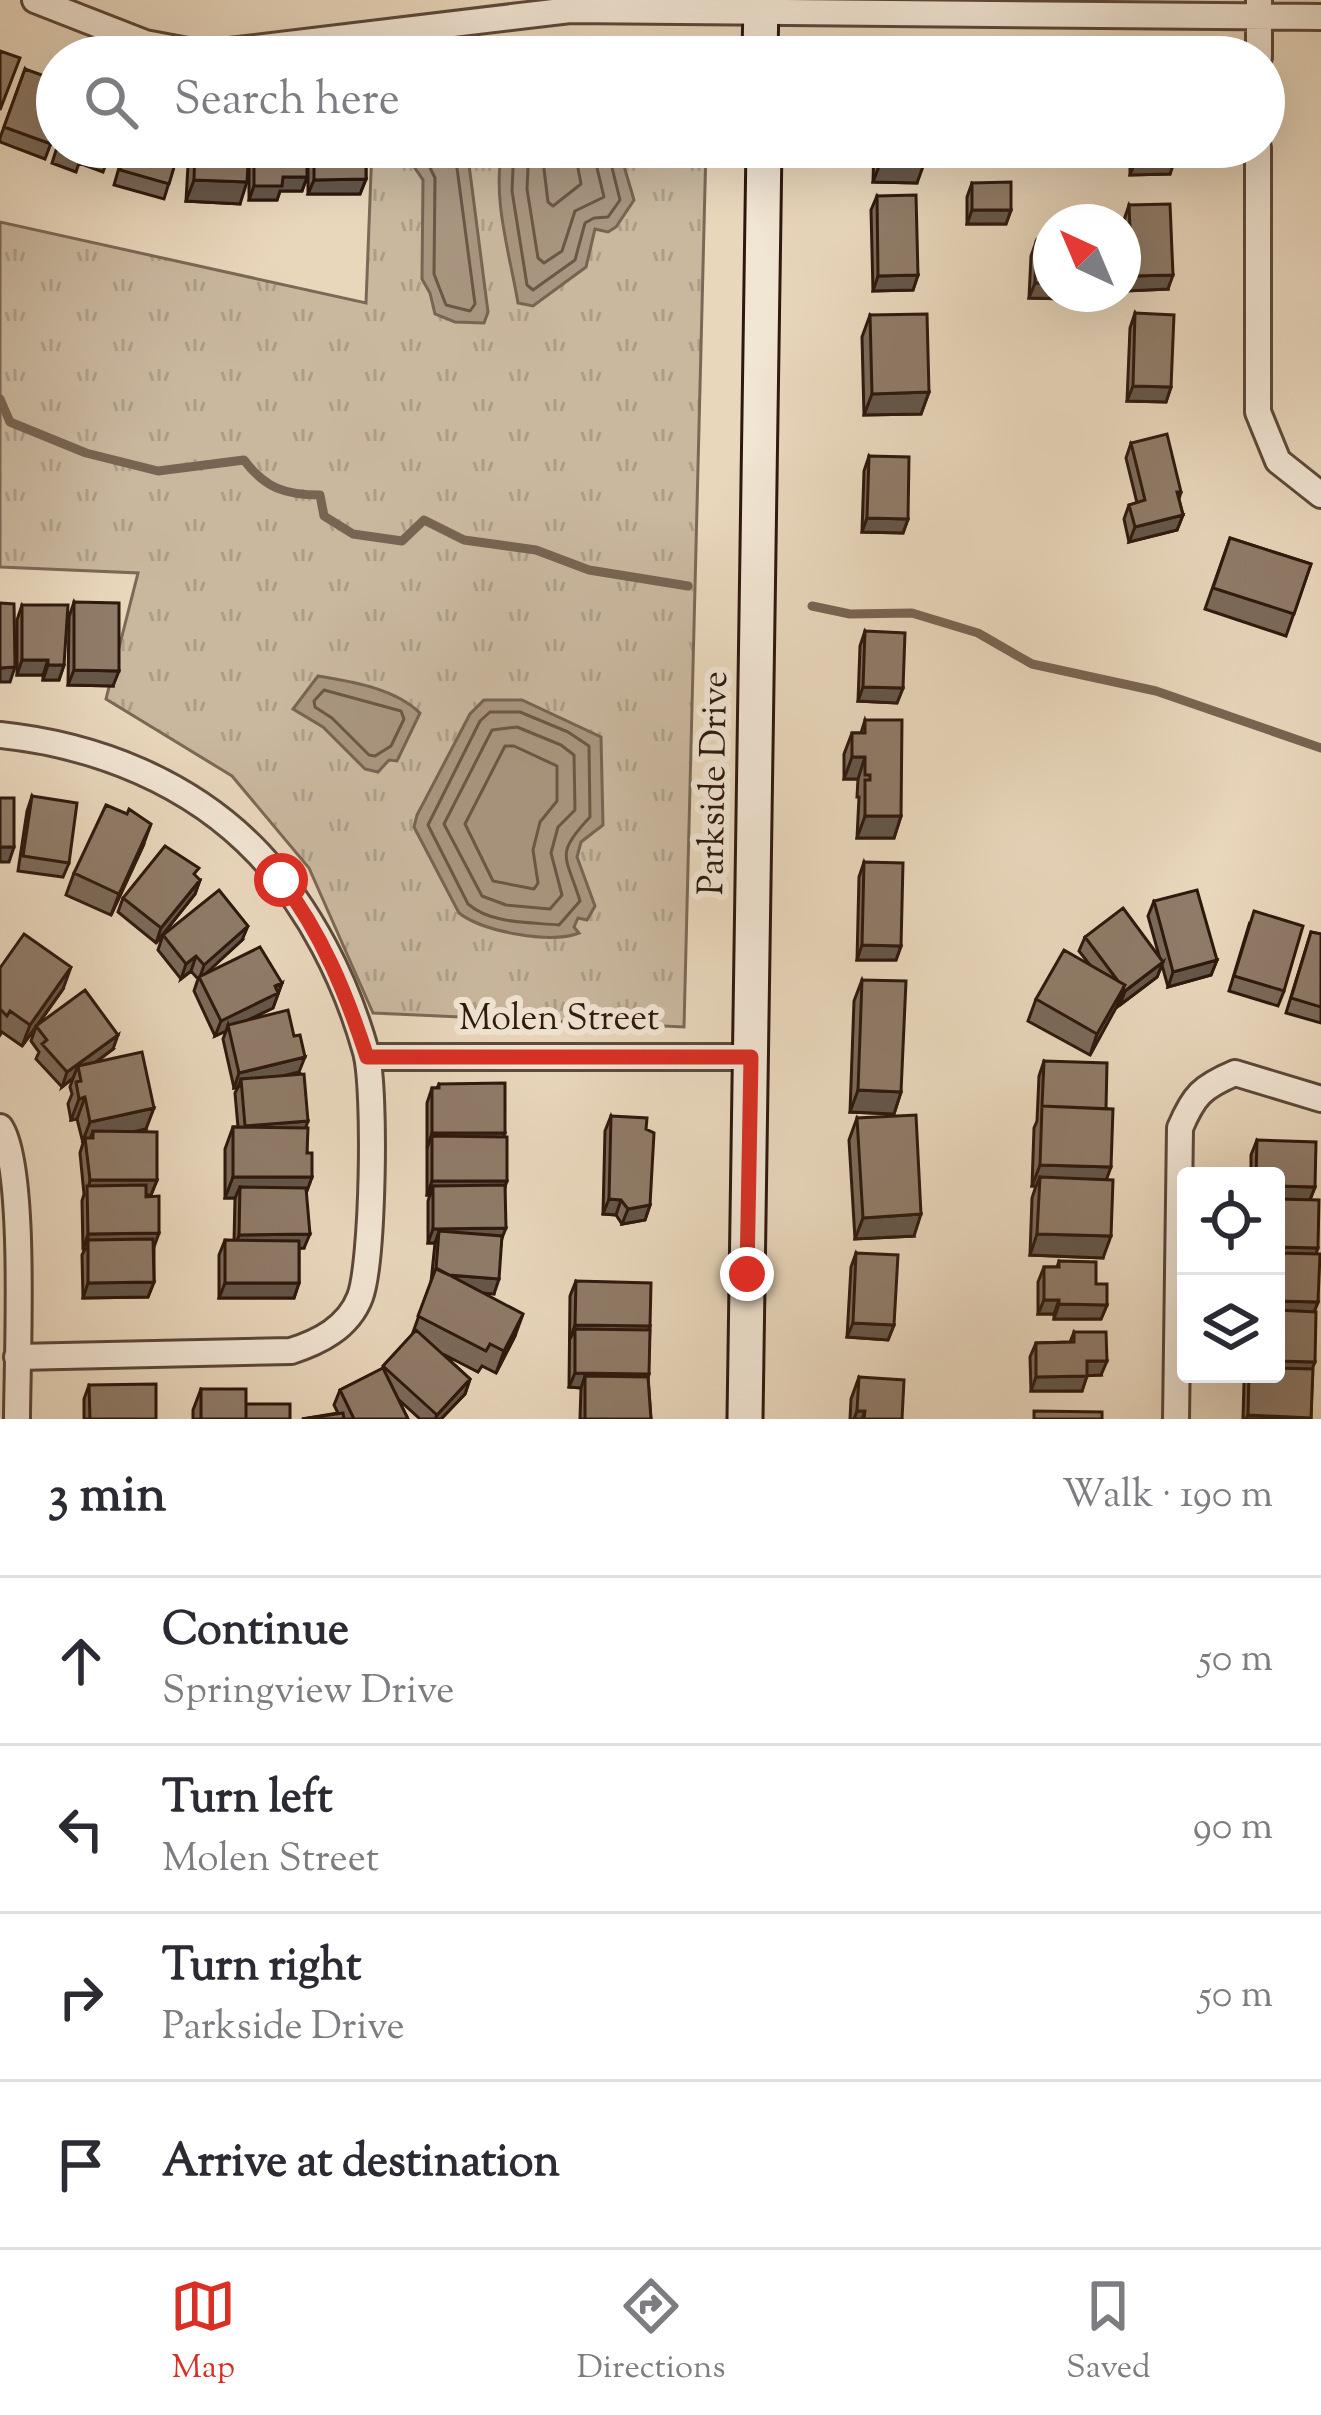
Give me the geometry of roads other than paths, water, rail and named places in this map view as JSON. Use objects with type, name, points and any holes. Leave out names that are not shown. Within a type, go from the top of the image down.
[{"type":"main road","name":"Parkside Drive","points":[[745,1419],[764,168]]},
{"type":"street","points":[[35,0],[64,5],[130,36]]},
{"type":"street","points":[[354,36],[570,10],[1259,8],[1321,17]]},
{"type":"street","points":[[1258,168],[1258,412],[1279,461],[1321,495]]},
{"type":"street","points":[[0,735],[70,746],[133,767],[234,830],[281,880],[312,924],[333,964],[367,1057],[369,1233],[359,1299],[341,1325],[318,1342],[291,1351],[17,1357]]},
{"type":"street","name":"Molen Street","points":[[367,1057],[751,1057]]},
{"type":"street","points":[[1176,1419],[1180,1128],[1192,1099],[1235,1073],[1321,1099]]},
{"type":"street","points":[[0,1126],[10,1148],[16,1183],[16,1419]]},
{"type":"water","points":[[415,168],[469,168],[488,312],[484,323],[455,322],[435,314],[422,279],[423,180]]},
{"type":"water","points":[[500,168],[625,168],[634,200],[616,227],[608,232],[595,229],[586,267],[533,306],[518,303]]},
{"type":"water","points":[[318,676],[386,692],[420,713],[397,761],[389,760],[378,772],[365,769],[323,727],[293,709]]},
{"type":"water","points":[[484,700],[522,700],[601,737],[603,825],[581,842],[577,857],[595,906],[587,920],[578,918],[574,927],[579,933],[518,934],[484,926],[459,913],[414,827],[470,714]]},
{"type":"waterway","points":[[0,399],[10,422],[86,453],[158,471],[244,460],[277,488],[320,495],[324,516],[353,534],[402,541],[424,520],[464,540],[536,550],[589,570],[688,586]]},
{"type":"waterway","points":[[812,606],[850,614],[912,613],[978,633],[1032,664],[1156,691],[1321,748]]}]
